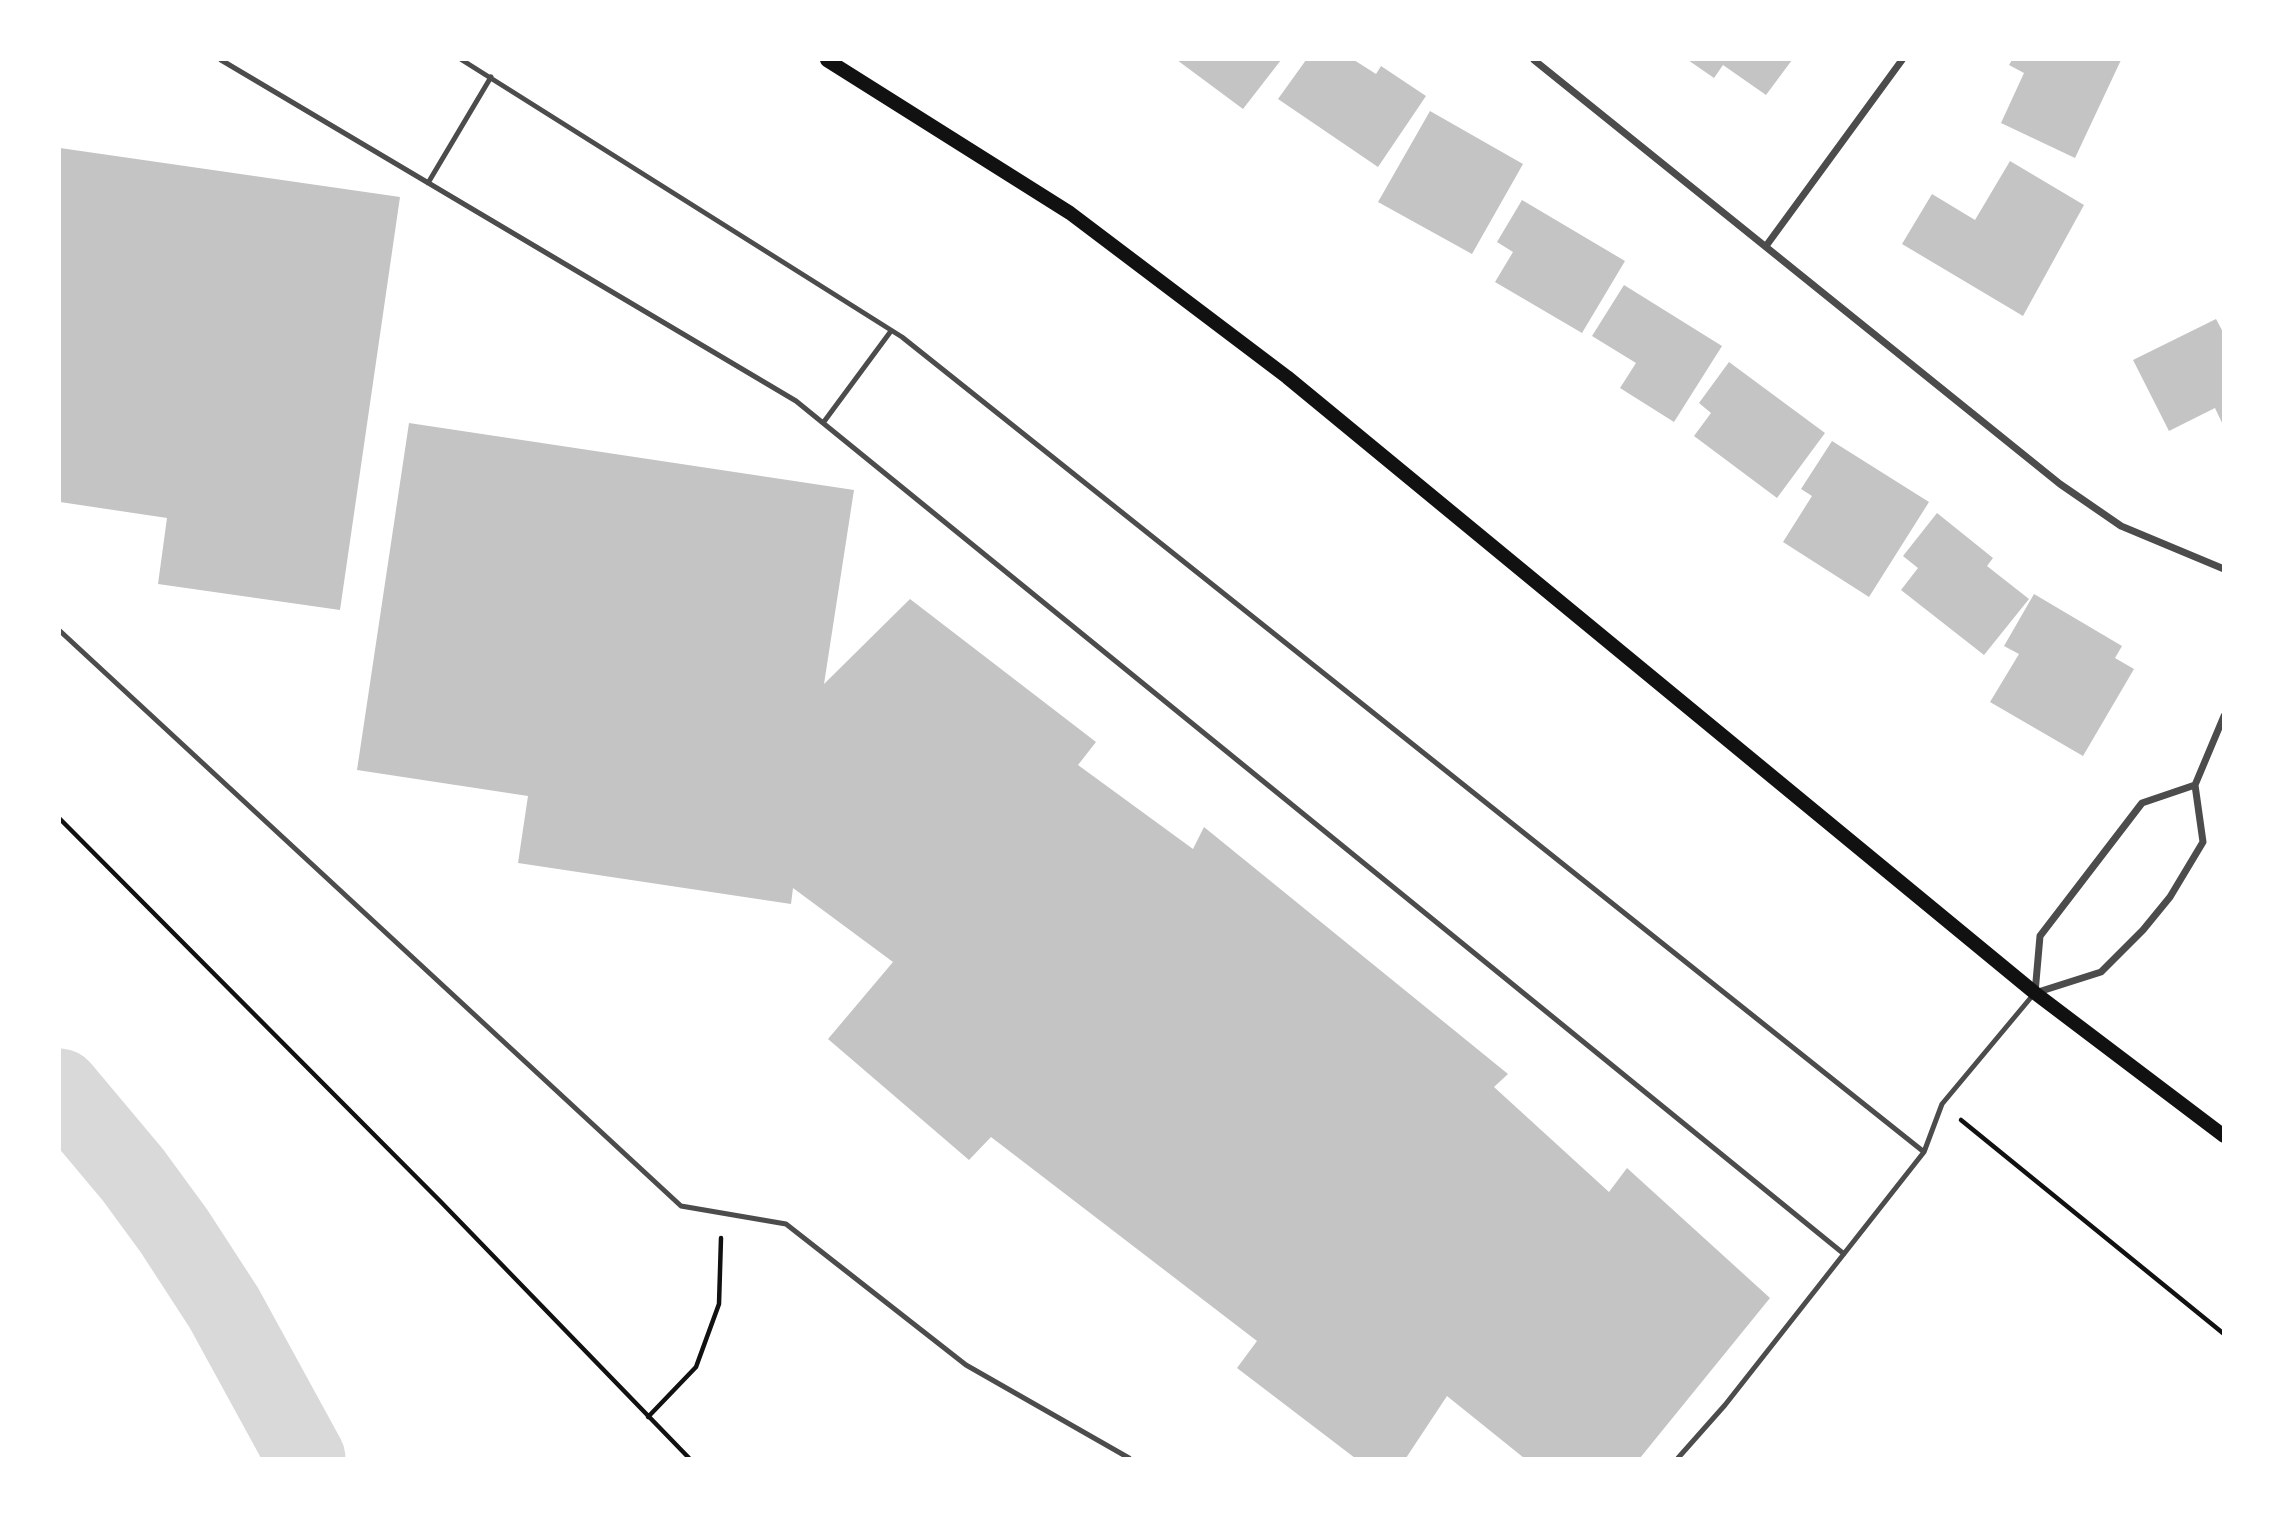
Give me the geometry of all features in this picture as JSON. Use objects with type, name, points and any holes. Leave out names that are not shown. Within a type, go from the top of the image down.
[{"type":"main road","points":[[827,60],[1070,213],[1287,377],[2035,993],[2224,1136]]},
{"type":"street","points":[[1534,60],[2060,484],[2121,526],[2224,569]]},
{"type":"street","points":[[1766,246],[1902,60]]},
{"type":"street","points":[[2195,785],[2142,803],[2054,917],[2040,936],[2035,993],[2101,972],[2143,930],[2170,897],[2203,842],[2195,785],[2224,716]]},
{"type":"lane","points":[[221,60],[796,401],[1844,1254]]},
{"type":"lane","points":[[462,60],[891,331],[1924,1152]]},
{"type":"lane","points":[[428,183],[491,77]]},
{"type":"lane","points":[[823,423],[891,331]]},
{"type":"lane","points":[[60,631],[681,1206],[786,1224],[966,1365],[1129,1458]]},
{"type":"lane","points":[[1678,1458],[1725,1405],[1924,1152],[1942,1104],[2035,993]]},
{"type":"path","points":[[60,819],[440,1201],[689,1458]]},
{"type":"path","points":[[1942,1104],[2224,1335]]},
{"type":"path","points":[[648,1417],[696,1367],[719,1304],[722,1213]]},
{"type":"building","points":[[1177,60],[1281,60],[1243,109]]},
{"type":"building","points":[[1306,60],[1354,60],[1376,74],[1381,66],[1426,96],[1378,167],[1278,99]]},
{"type":"building","points":[[1688,60],[1792,60],[1766,95],[1723,65],[1714,78]]},
{"type":"building","points":[[2012,60],[2121,60],[2075,158],[2001,123],[2024,73],[2009,65]]},
{"type":"building","points":[[1430,111],[1523,164],[1472,254],[1378,202]]},
{"type":"building","points":[[60,148],[400,197],[340,610],[158,584],[167,518],[60,502]]},
{"type":"building","points":[[2010,161],[2084,205],[2023,316],[1902,244],[1932,194],[1975,220]]},
{"type":"building","points":[[1522,200],[1625,261],[1582,333],[1495,282],[1513,252],[1497,242]]},
{"type":"building","points":[[1624,285],[1722,346],[1674,422],[1620,388],[1636,363],[1592,336]]},
{"type":"building","points":[[2216,319],[2224,334],[2224,427],[2215,408],[2169,431],[2133,360]]},
{"type":"building","points":[[1729,362],[1825,433],[1777,498],[1694,436],[1711,413],[1699,403]]},
{"type":"building","points":[[409,423],[854,490],[824,684],[910,599],[1096,742],[1078,765],[1193,849],[1204,827],[1508,1074],[1494,1087],[1609,1192],[1627,1168],[1770,1298],[1640,1458],[1524,1458],[1447,1396],[1406,1458],[1355,1458],[1237,1368],[1257,1341],[991,1137],[969,1160],[828,1039],[893,962],[793,888],[791,904],[518,863],[528,796],[357,770]]},
{"type":"building","points":[[1832,441],[1929,502],[1869,597],[1783,542],[1812,496],[1801,489]]},
{"type":"building","points":[[1937,513],[1993,558],[1987,566],[2029,599],[1984,655],[1901,590],[1918,568],[1903,556]]},
{"type":"building","points":[[2034,594],[2122,646],[2115,658],[2134,669],[2083,756],[1990,702],[2019,654],[2004,646]]},
{"type":"waterway","points":[[60,1088],[133,1175],[174,1231],[224,1308],[306,1458]]}]
